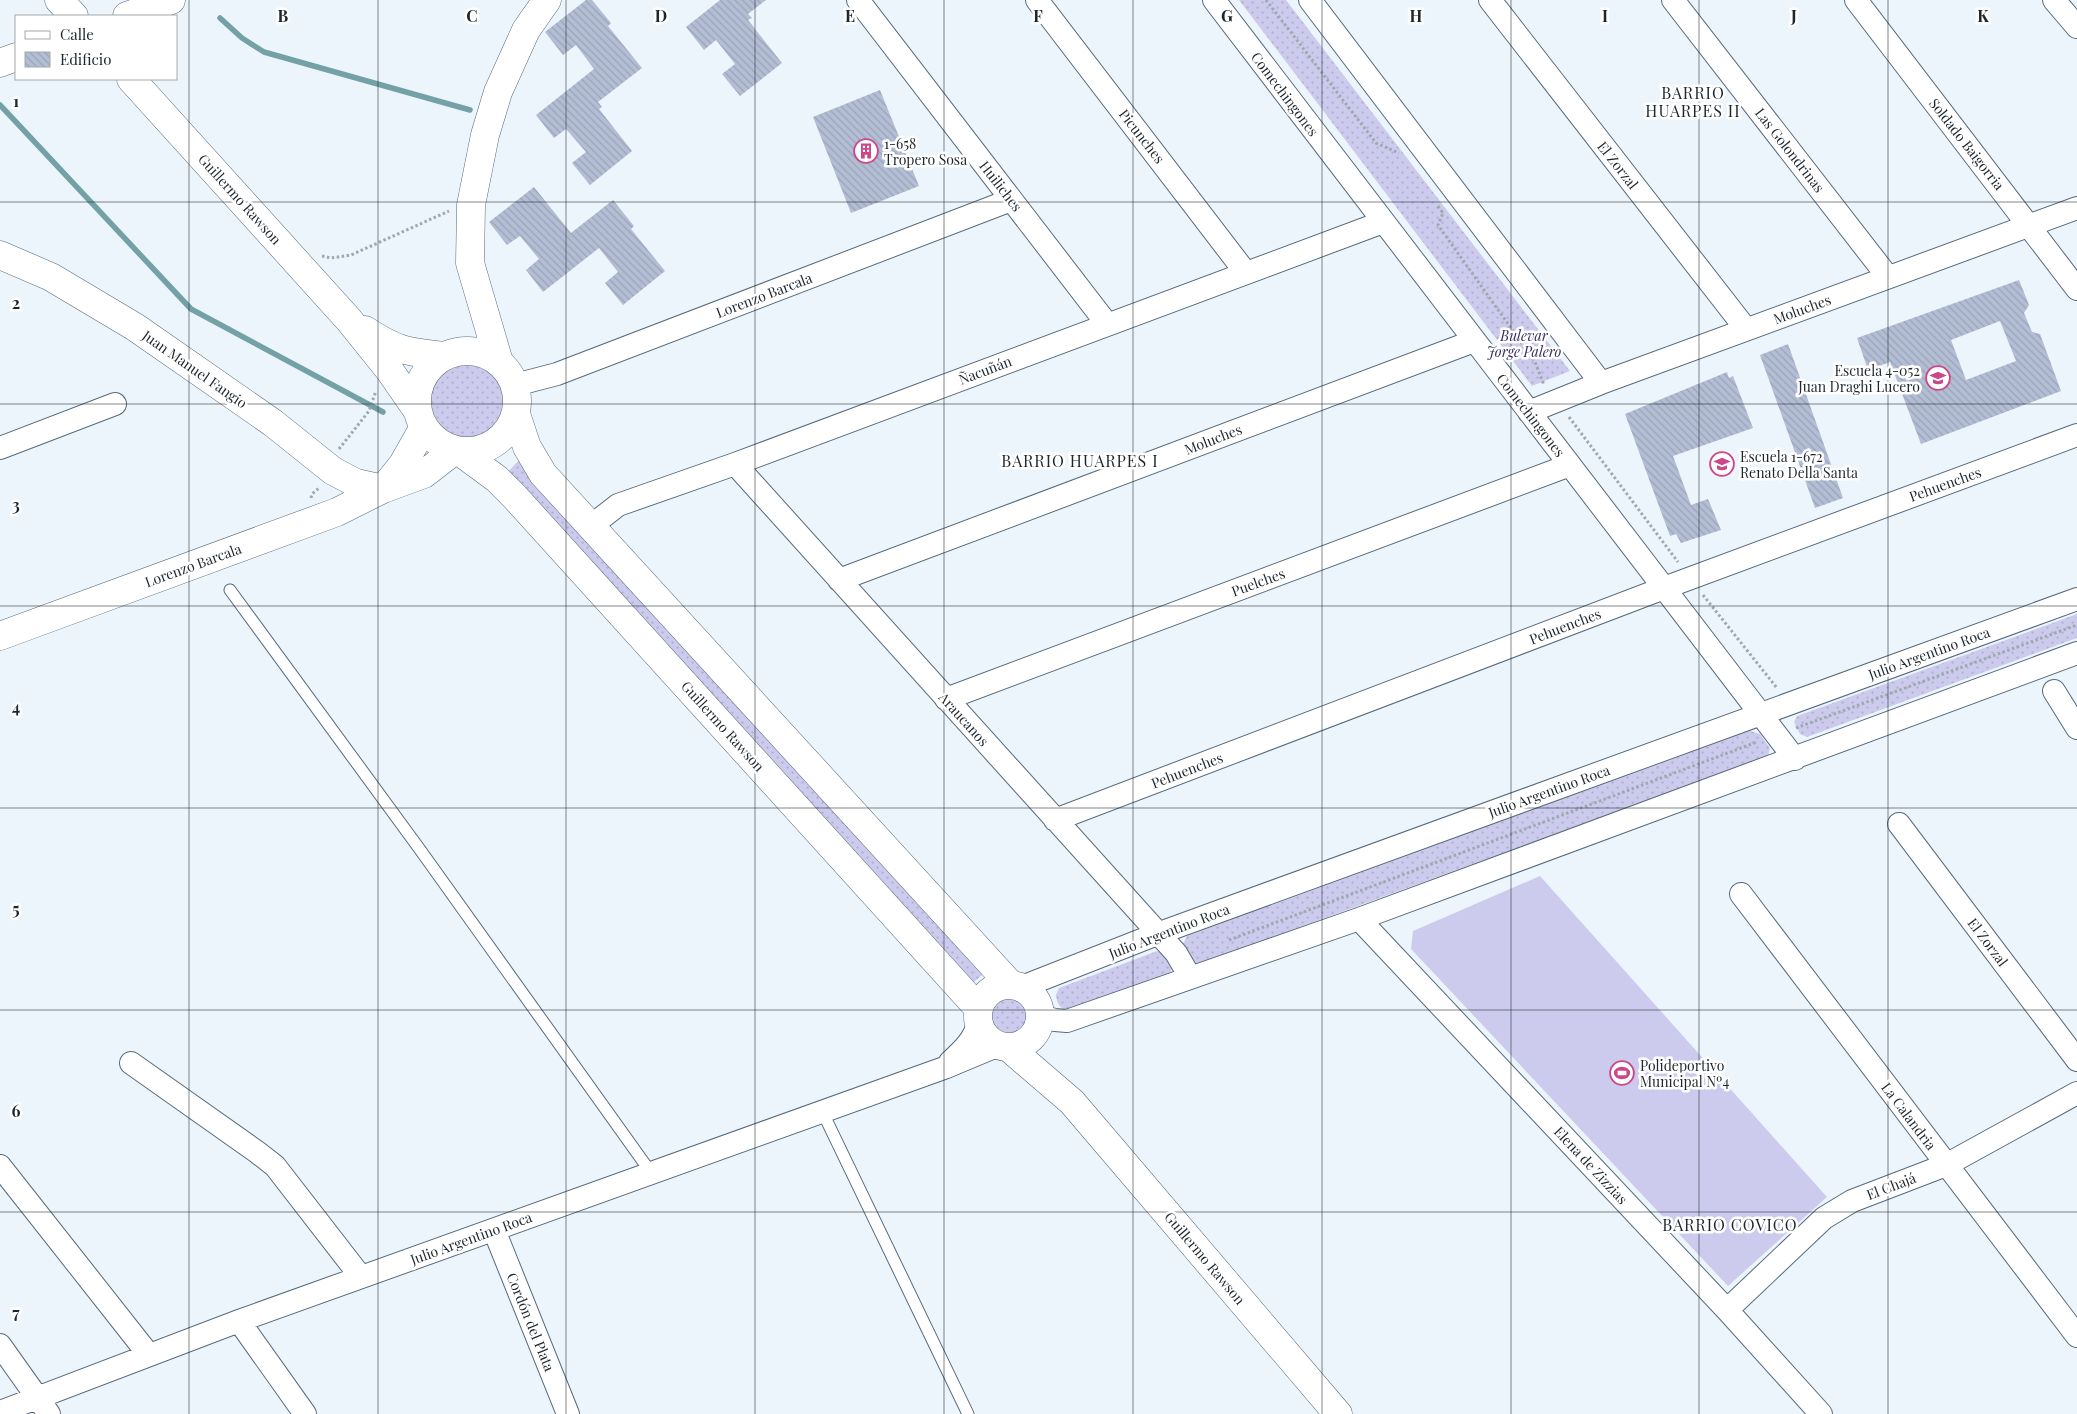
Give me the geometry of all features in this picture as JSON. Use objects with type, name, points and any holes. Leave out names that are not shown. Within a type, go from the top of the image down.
[{"type":"main road","points":[[59,0],[73,15]]},
{"type":"main road","points":[[130,15],[171,0]]},
{"type":"main road","points":[[499,362],[470,263],[471,205],[485,135],[498,92],[526,30],[547,0]]},
{"type":"main road","points":[[0,63],[15,57]]},
{"type":"main road","name":"Guillermo Rawson","points":[[133,81],[349,320],[390,371],[420,418]]},
{"type":"main road","name":"Juan Manuel Fangio","points":[[0,255],[50,277],[135,328],[273,423],[333,471],[356,483],[384,489]]},
{"type":"main road","name":"Guillermo Rawson","points":[[349,320],[396,348],[409,352],[445,356]]},
{"type":"main road","points":[[460,351],[476,351],[489,356],[508,371],[515,385],[518,399],[516,414],[511,428],[503,438],[491,446],[474,452],[457,451],[439,443],[420,418],[418,392],[423,377],[432,364],[445,356],[460,351]]},
{"type":"main road","points":[[516,414],[521,434],[536,463],[591,526],[1016,986],[1035,998],[1020,1036],[985,1036],[979,1016],[987,994],[1002,986],[1016,986]]},
{"type":"main road","name":"Lorenzo Barcala","points":[[384,489],[403,464],[420,418]]},
{"type":"main road","name":"Guillermo Rawson","points":[[457,451],[497,479],[514,496],[979,1016]]},
{"type":"main road","name":"Lorenzo Barcala","points":[[0,636],[337,512],[384,489],[424,474],[457,451]]},
{"type":"main road","name":"Guillermo Rawson","points":[[1020,1036],[1072,1102],[1338,1414]]},
{"type":"street","name":"Huiliches","points":[[858,0],[1107,324]]},
{"type":"street","name":"Picunches","points":[[1037,0],[1246,273]]},
{"type":"street","name":"Comechingones","points":[[1214,0],[1474,341],[1762,713],[1795,759]]},
{"type":"street","points":[[1310,0],[1601,383]]},
{"type":"street","name":"El Zorzal","points":[[1490,0],[1746,329]]},
{"type":"street","name":"Las Golondrinas","points":[[1673,0],[1888,277]]},
{"type":"street","name":"Soldado Baigorria","points":[[1856,0],[2077,288]]},
{"type":"street","points":[[2054,0],[2077,27]]},
{"type":"street","name":"Lorenzo Barcala","points":[[515,385],[557,374],[1011,200]]},
{"type":"street","name":"Moluches","points":[[1529,412],[1746,329],[2077,208]]},
{"type":"street","name":"Ñacuñán","points":[[591,526],[618,505],[735,464],[1383,222]]},
{"type":"street","name":"Moluches","points":[[840,580],[1474,341]]},
{"type":"street","points":[[0,448],[115,404]]},
{"type":"street","name":"Pehuenches","points":[[1055,820],[1664,588],[2077,435]]},
{"type":"street","name":"Araucanos","points":[[735,464],[1176,953],[1190,978]]},
{"type":"street","name":"Puelches","points":[[946,698],[1570,465]]},
{"type":"street","name":"Julio Argentino Roca","points":[[1016,986],[2077,599]]},
{"type":"street","points":[[1020,1036],[1055,1020],[1067,1021],[1359,919],[2077,653]]},
{"type":"street","points":[[2054,691],[2077,728]]},
{"type":"street","name":"El Zorzal","points":[[1899,824],[2077,1060]]},
{"type":"street","name":"La Calandria","points":[[1741,894],[2077,1336]]},
{"type":"street","name":"Elena de Zizzias","points":[[1359,919],[1727,1310],[1821,1414]]},
{"type":"street","name":"Julio Argentino Roca","points":[[944,1068],[968,1044],[976,1031],[979,1016]]},
{"type":"street","name":"Julio Argentino Roca","points":[[0,1412],[43,1406],[149,1355],[944,1068],[1020,1036]]},
{"type":"street","points":[[131,1063],[275,1166],[361,1277]]},
{"type":"street","name":"El Chajá","points":[[1727,1310],[1824,1218],[1852,1200],[1946,1165],[2077,1093]]},
{"type":"street","points":[[0,1166],[149,1355]]},
{"type":"street","name":"Cordón del Plata","points":[[494,1230],[568,1414]]},
{"type":"street","points":[[239,1321],[305,1414]]},
{"type":"street","points":[[0,1345],[43,1406]]},
{"type":"lane","points":[[230,590],[421,851],[652,1174]]},
{"type":"lane","points":[[822,1111],[968,1414]]},
{"type":"path","points":[[1266,0],[1376,143],[1399,153],[1404,161]]},
{"type":"path","points":[[313,253],[332,258],[352,255],[450,210],[471,205]]},
{"type":"path","points":[[1437,206],[1443,213],[1438,225],[1535,362],[1542,382],[1690,579],[1790,703],[1814,729]]},
{"type":"path","points":[[369,410],[375,395]]},
{"type":"path","points":[[1226,941],[2077,625]]},
{"type":"green space","name":"Bulevar Jorge Palero","points":[[1239,0],[1286,0],[1570,371],[1532,386]]},
{"type":"green space","points":[[467,363],[482,366],[499,380],[503,387],[506,402],[503,417],[489,434],[482,438],[467,441],[452,438],[435,424],[431,417],[428,402],[431,387],[445,370],[452,366]]},
{"type":"green space","points":[[521,458],[982,970],[982,975],[974,982],[969,982],[504,476]]},
{"type":"green space","points":[[2077,614],[2077,638],[1807,737],[1800,734],[1794,722],[1797,716]]},
{"type":"green space","points":[[1750,731],[1760,734],[1770,748],[1768,756],[1199,964],[1192,962],[1183,944],[1187,936]]},
{"type":"green space","name":"Polideportivo Municipal Nº4","points":[[1540,876],[1827,1197],[1728,1286],[1411,949],[1413,931]]},
{"type":"green space","points":[[1157,951],[1165,954],[1172,968],[1170,974],[1070,1012],[1058,1004],[1056,995],[1059,988]]},
{"type":"green space","points":[[1013,994],[1025,1000],[1030,1007],[1030,1025],[1025,1032],[1018,1037],[1005,1038],[997,1035],[990,1028],[987,1012],[990,1004],[997,997]]},
{"type":"building","points":[[586,0],[592,0],[611,23],[608,26],[642,68],[598,102],[602,107],[599,109],[632,151],[590,185],[572,163],[586,152],[566,129],[554,138],[536,115],[594,69],[576,45],[563,55],[545,32]]},
{"type":"building","points":[[720,0],[766,0],[748,14],[752,18],[748,20],[782,63],[740,96],[722,74],[735,64],[716,40],[704,50],[686,27]]},
{"type":"building","name":"1-658 Tropero Sosa","points":[[880,90],[919,186],[851,213],[813,117]]},
{"type":"building","points":[[534,187],[571,233],[613,200],[634,226],[631,229],[665,271],[623,305],[605,283],[618,272],[599,248],[543,292],[526,270],[539,259],[520,236],[507,245],[489,222]]},
{"type":"building","points":[[2019,280],[2029,305],[2024,313],[2032,332],[2040,334],[2061,391],[1921,444],[1890,362],[1868,370],[1857,338]],"holes":[[[2000,321],[2016,361],[1966,380],[1951,340]]]},
{"type":"building","points":[[1788,344],[1843,498],[1815,508],[1760,355]]},
{"type":"building","points":[[1727,372],[1729,378],[1733,376],[1753,428],[1673,456],[1691,505],[1708,499],[1721,530],[1681,543],[1676,534],[1670,536],[1625,414]]},
{"type":"waterway","points":[[220,18],[242,38],[264,52],[470,110]]},
{"type":"waterway","points":[[0,105],[191,309],[383,412]]},
{"type":"place","name":"1-658 Tropero Sosa","points":[[866,151]]},
{"type":"place","name":"Escuela 4-052 Juan Draghi Lucero","points":[[1938,378]]},
{"type":"place","name":"Escuela 1-672 Renato Della Santa","points":[[1722,464]]},
{"type":"place","name":"Polideportivo Municipal Nº4","points":[[1622,1073]]},
{"type":"district","name":"BARRIO HUARPES II","points":[[1693,101]]},
{"type":"district","name":"BARRIO HUARPES I","points":[[1080,460]]},
{"type":"district","name":"BARRIO COVICO","points":[[1730,1224]]}]
